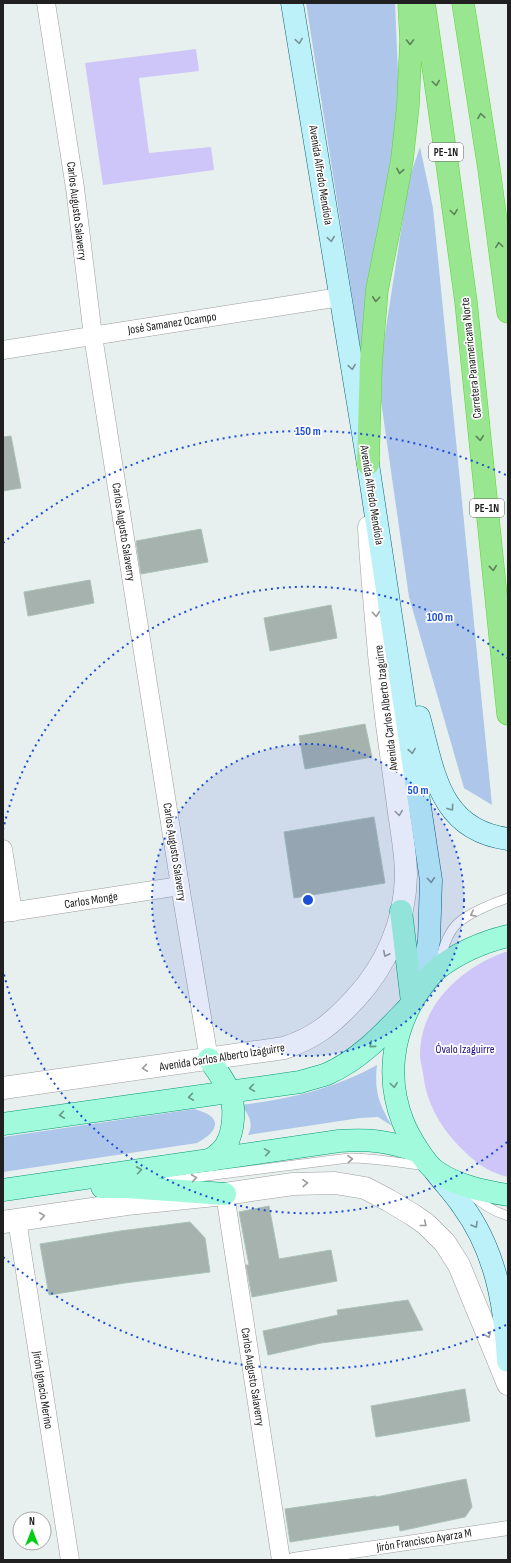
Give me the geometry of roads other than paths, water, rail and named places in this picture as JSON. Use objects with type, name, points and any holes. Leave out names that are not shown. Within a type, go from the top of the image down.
[{"type":"highway","points":[[368,464],[371,362],[376,290],[402,160],[408,106],[411,40],[409,3]]},
{"type":"highway","name":"Carretera Panamericana Norte","points":[[424,3],[466,302],[508,714]]},
{"type":"highway","points":[[463,3],[490,177],[508,312]]},
{"type":"main road","name":"Avenida Alfredo Mendiola","points":[[292,3],[368,464],[431,880],[429,941],[414,999]]},
{"type":"main road","points":[[386,583],[431,762],[442,796],[456,815],[476,830],[499,838],[508,839]]},
{"type":"main road","points":[[401,911],[414,999],[399,1031],[393,1056],[392,1081],[397,1106],[406,1130],[429,1163],[463,1205],[482,1237],[500,1290],[506,1323],[508,1361]]},
{"type":"main road","points":[[3,1124],[300,1082],[328,1074],[356,1058],[378,1040],[414,999],[436,970],[477,946],[508,936]]},
{"type":"main road","points":[[209,1059],[230,1092],[233,1107],[231,1132],[225,1146],[220,1153],[210,1160]]},
{"type":"main road","points":[[3,1191],[351,1140],[397,1144],[462,1185],[508,1194]]},
{"type":"main road","points":[[3,1191],[127,1187],[225,1194]]},
{"type":"street","name":"Carlos Augusto Salaverry","points":[[46,3],[75,188],[93,336],[180,886],[209,1059]]},
{"type":"street","name":"José Samanez Ocampo","points":[[3,350],[340,296]]},
{"type":"street","name":"Avenida Carlos Alberto Izaguirre","points":[[3,1088],[284,1048],[299,1043],[323,1030],[345,1010],[373,977],[390,947],[401,911],[406,876],[403,837],[386,715],[376,627],[369,538],[368,464]]},
{"type":"street","points":[[3,849],[8,912]]},
{"type":"street","name":"Carlos Monge","points":[[8,912],[180,886]]},
{"type":"street","points":[[10,1221],[127,1204],[225,1194],[293,1184],[335,1183],[365,1188],[408,1211],[426,1224],[445,1243],[459,1265],[508,1384]]},
{"type":"street","name":"Carlos Augusto Salaverry","points":[[225,1194],[281,1560]]},
{"type":"street","name":"Jirón Ignacio Merino","points":[[10,1221],[70,1560]]},
{"type":"street","name":"Jirón Francisco Ayarza M","points":[[293,1560],[508,1528]]},
{"type":"lane","points":[[436,970],[447,940],[457,924],[466,917],[498,901],[508,898]]},
{"type":"lane","points":[[127,1187],[349,1158],[374,1159],[405,1164],[429,1163]]},
{"type":"lane","points":[[462,1185],[479,1202],[495,1212],[508,1216]]},
{"type":"park label","name":"Óvalo Izaguirre","points":[[465,1049]]}]
